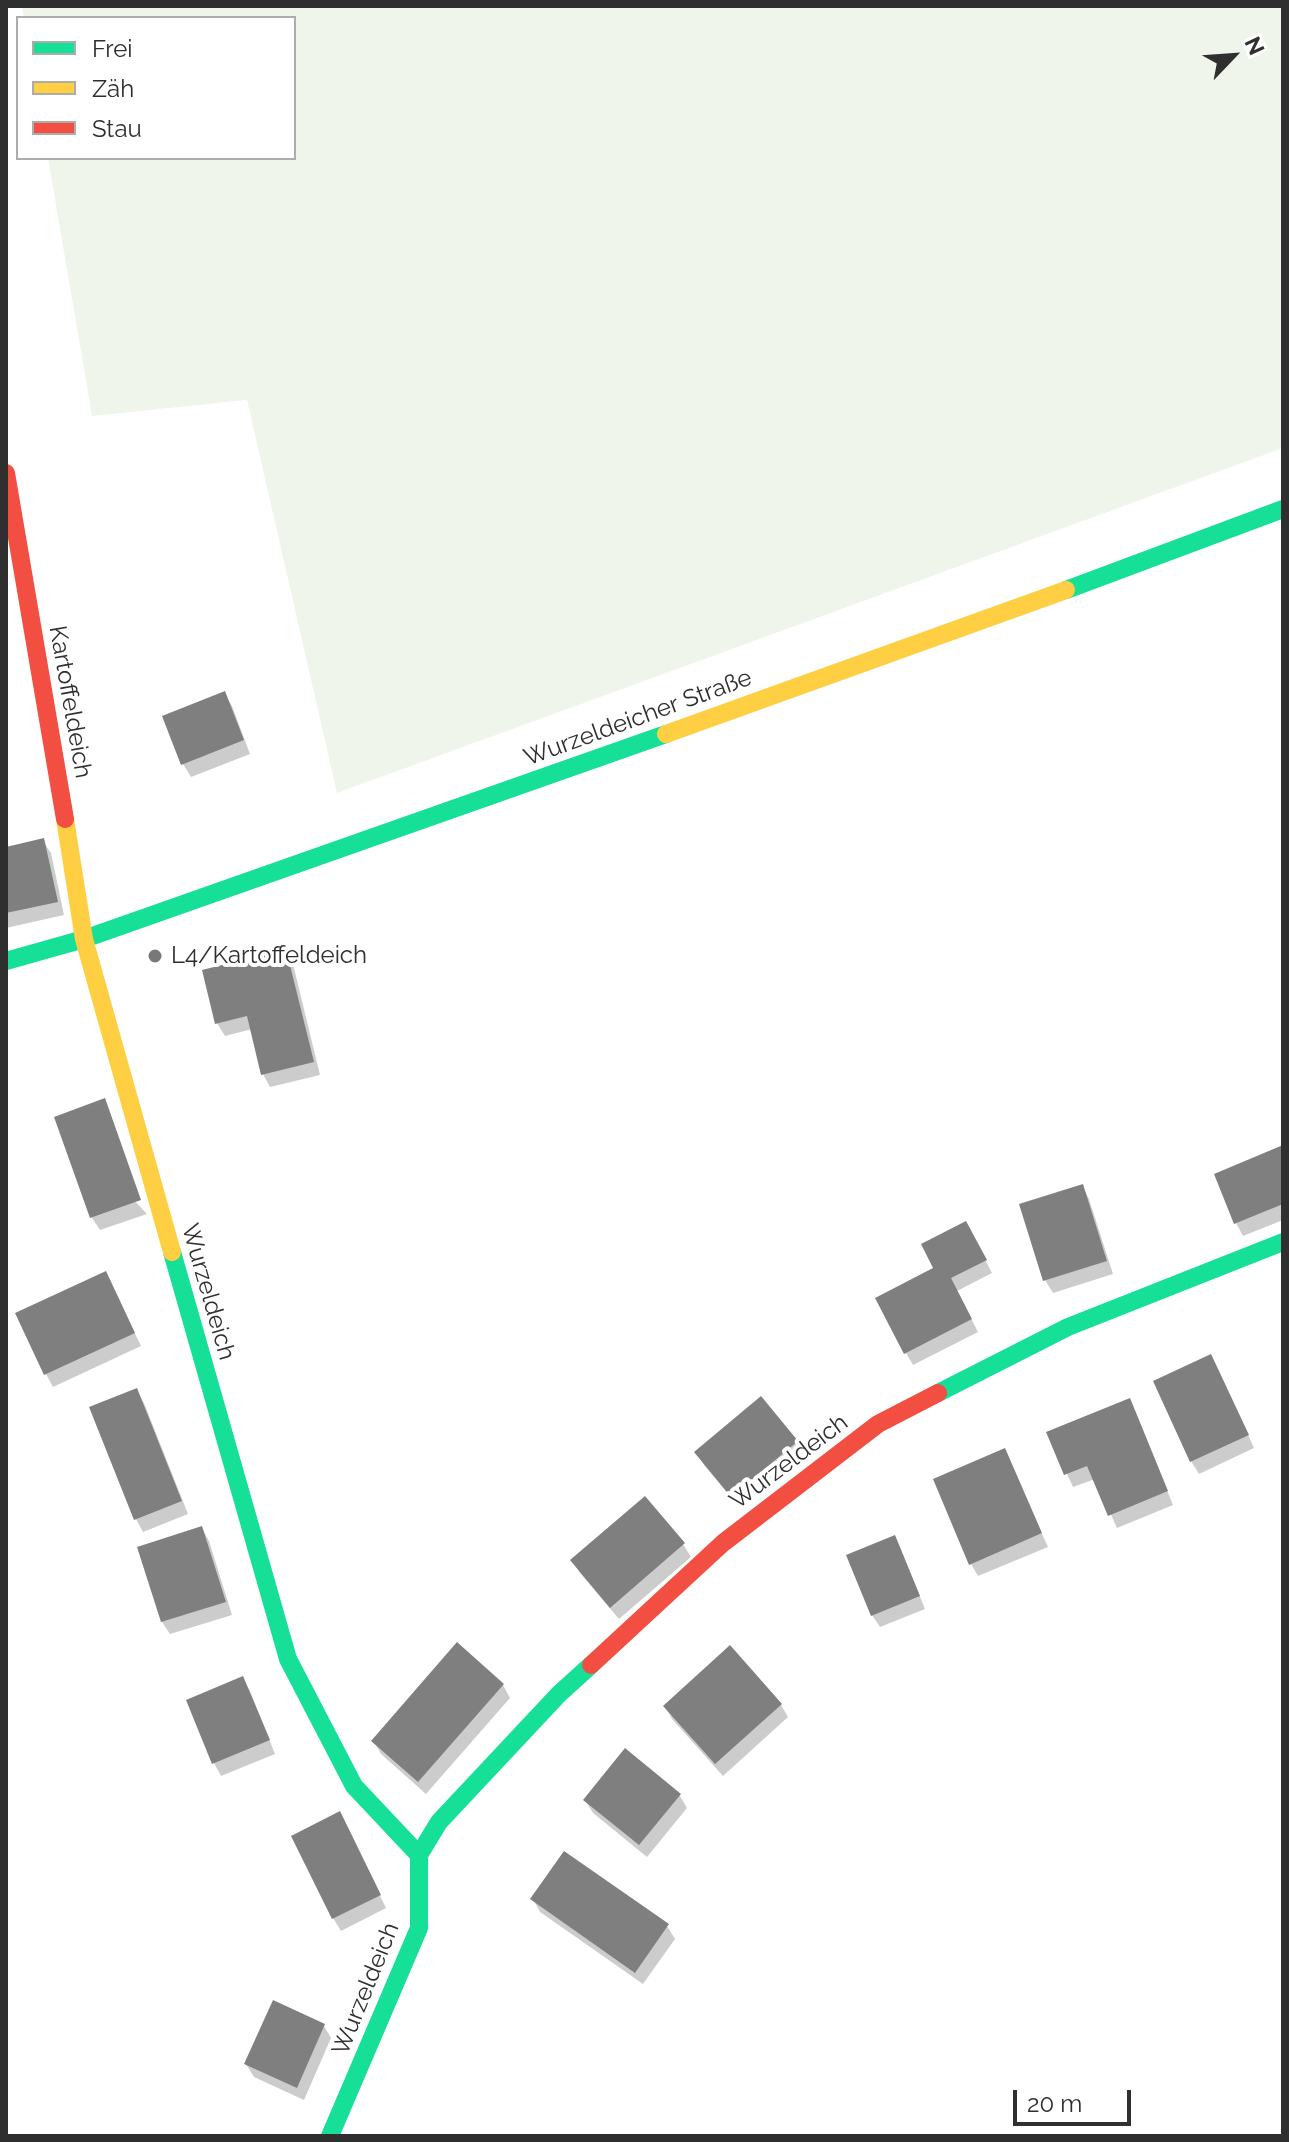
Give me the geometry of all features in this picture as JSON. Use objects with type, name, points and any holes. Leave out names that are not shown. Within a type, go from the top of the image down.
[{"type":"street","name":"Kartoffeldeich","points":[[6,473],[84,939]]},
{"type":"street","name":"Wurzeldeicher Straße","points":[[6,961],[84,939],[644,742],[1283,509]]},
{"type":"street","name":"Wurzeldeich","points":[[84,939],[288,1659],[354,1786],[419,1855]]},
{"type":"street","name":"Wurzeldeich","points":[[330,2136],[419,1928],[419,1855],[439,1822],[559,1694],[723,1543],[878,1424],[1068,1327],[1283,1242]]},
{"type":"shaded area","points":[[22,6],[1283,6],[1283,448],[337,793],[247,400],[92,416],[48,160],[296,160],[296,16],[24,16]]},
{"type":"building","points":[[225,691],[244,740],[181,765],[162,716]]},
{"type":"building","points":[[44,838],[58,902],[6,913],[6,847]]},
{"type":"building","points":[[286,949],[314,1062],[261,1075],[247,1016],[215,1024],[202,970]]},
{"type":"building","points":[[105,1098],[141,1200],[90,1218],[54,1117]]},
{"type":"building","points":[[1283,1145],[1283,1204],[1234,1224],[1214,1174]]},
{"type":"building","points":[[1083,1184],[1107,1261],[1043,1281],[1019,1204]]},
{"type":"building","points":[[966,1221],[987,1260],[951,1278],[972,1319],[904,1354],[875,1298],[933,1268],[921,1244]]},
{"type":"building","points":[[106,1271],[135,1333],[44,1375],[15,1313]]},
{"type":"building","points":[[1211,1354],[1249,1435],[1190,1462],[1153,1381]]},
{"type":"building","points":[[137,1388],[182,1501],[134,1520],[89,1407]]},
{"type":"building","points":[[761,1396],[798,1441],[731,1497],[694,1452]]},
{"type":"building","points":[[1130,1398],[1168,1491],[1108,1516],[1087,1466],[1064,1475],[1046,1432]]},
{"type":"building","points":[[1005,1448],[1042,1533],[969,1565],[933,1479]]},
{"type":"building","points":[[645,1496],[685,1543],[610,1608],[570,1560]]},
{"type":"building","points":[[202,1526],[226,1602],[161,1622],[137,1547]]},
{"type":"building","points":[[895,1535],[920,1596],[871,1616],[846,1555]]},
{"type":"building","points":[[457,1642],[504,1684],[418,1782],[371,1741]]},
{"type":"building","points":[[730,1645],[782,1704],[715,1764],[663,1706]]},
{"type":"building","points":[[243,1676],[270,1740],[212,1764],[186,1700]]},
{"type":"building","points":[[625,1748],[681,1794],[639,1845],[583,1800]]},
{"type":"building","points":[[340,1811],[381,1895],[332,1919],[291,1836]]},
{"type":"building","points":[[564,1851],[669,1924],[635,1973],[530,1899]]},
{"type":"building","points":[[273,2000],[325,2024],[297,2088],[244,2064]]},
{"type":"traffic: fast","points":[[1066,590],[1283,509]]},
{"type":"traffic: fast","points":[[6,961],[84,939],[666,734]]},
{"type":"traffic: fast","points":[[938,1393],[1068,1327],[1283,1242]]},
{"type":"traffic: fast","points":[[172,1252],[288,1659],[354,1786],[419,1855]]},
{"type":"traffic: fast","points":[[330,2136],[419,1928],[419,1855],[439,1822],[559,1694],[591,1665]]},
{"type":"traffic: slow","points":[[666,734],[1066,590]]},
{"type":"traffic: slow","points":[[65,819],[84,939],[172,1252]]},
{"type":"traffic: jam","points":[[6,473],[65,819]]},
{"type":"traffic: jam","points":[[591,1665],[723,1543],[878,1424],[938,1393]]},
{"type":"place","name":"L4/Kartoffeldeich","points":[[155,956]]}]
